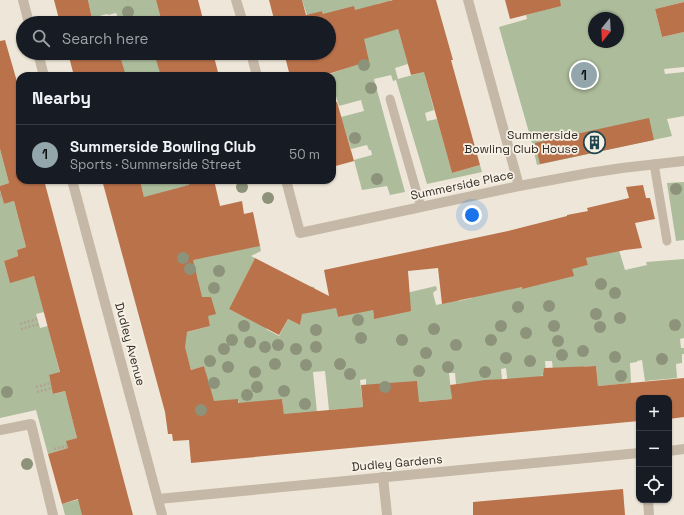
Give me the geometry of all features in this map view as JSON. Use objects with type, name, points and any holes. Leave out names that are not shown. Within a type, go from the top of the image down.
[{"type":"street","points":[[23,0],[27,16]]},
{"type":"street","points":[[236,0],[241,16]]},
{"type":"street","points":[[468,0],[519,186]]},
{"type":"street","points":[[40,60],[43,72]]},
{"type":"street","points":[[253,60],[256,72]]},
{"type":"street","name":"Summerside Place","points":[[287,184],[300,233],[519,186],[588,173],[684,161]]},
{"type":"street","name":"Dudley Avenue","points":[[73,184],[162,515]]},
{"type":"street","points":[[0,430],[31,424],[52,515]]},
{"type":"street","points":[[672,451],[684,449]]},
{"type":"street","name":"Dudley Gardens","points":[[158,499],[636,453]]},
{"type":"street","points":[[383,478],[387,515]]},
{"type":"street","points":[[648,503],[649,515]]},
{"type":"lane","points":[[390,99],[421,207]]},
{"type":"lane","points":[[654,164],[667,240]]},
{"type":"path","points":[[20,324],[37,319]]},
{"type":"path","points":[[21,329],[39,324]]},
{"type":"path","points":[[36,387],[51,383]]},
{"type":"path","points":[[37,392],[52,388]]},
{"type":"path","points":[[54,450],[68,446]]},
{"type":"green space","points":[[88,0],[156,0],[160,16],[117,16],[116,13],[92,16]]},
{"type":"green space","points":[[302,0],[390,0],[391,6],[387,7],[386,2],[377,4],[398,29],[408,64],[395,68],[398,79],[452,64],[425,75],[434,110],[425,113],[427,121],[437,119],[452,173],[480,165],[482,172],[427,184],[396,80],[393,81],[391,75],[374,79],[405,192],[390,195],[387,186],[362,190],[354,160],[372,155],[371,150],[369,150],[367,145],[351,149],[341,117],[364,111],[361,100],[339,106],[336,96],[336,72],[358,64],[336,56],[336,16],[324,16],[322,11],[307,15]]},
{"type":"green space","points":[[545,0],[684,0],[684,2],[655,9],[662,37],[684,32],[684,67],[664,69],[665,74],[684,72],[684,116],[667,119],[672,136],[537,165],[499,27],[527,19],[526,15],[547,9]]},
{"type":"green space","points":[[105,60],[172,60],[174,72],[110,72]]},
{"type":"green space","points":[[0,149],[9,183],[0,186]]},
{"type":"green space","points":[[684,182],[684,240],[676,241],[667,183]]},
{"type":"green space","points":[[141,184],[189,184],[260,246],[261,251],[251,256],[255,258],[229,309],[241,315],[271,319],[266,329],[279,336],[288,319],[300,325],[305,286],[314,286],[319,310],[336,307],[338,317],[372,306],[374,318],[402,294],[436,286],[437,290],[433,293],[436,305],[449,302],[447,247],[459,301],[472,298],[468,279],[497,292],[511,289],[508,233],[522,289],[560,222],[579,267],[588,265],[586,258],[619,250],[625,270],[647,265],[646,262],[684,259],[684,338],[680,339],[681,348],[684,348],[682,363],[676,364],[677,378],[645,381],[642,360],[637,361],[630,363],[631,383],[598,386],[596,366],[585,366],[555,390],[552,361],[545,361],[546,375],[540,376],[541,391],[509,394],[506,368],[501,369],[502,380],[456,384],[455,373],[449,373],[452,399],[419,402],[366,385],[366,379],[360,380],[363,407],[329,410],[325,371],[313,372],[317,412],[284,415],[282,399],[240,418],[238,399],[227,420],[193,376],[206,373],[204,366],[191,370],[181,334],[210,326],[208,319],[187,285],[198,282],[197,276],[144,197]]},
{"type":"green space","points":[[0,190],[4,204],[14,201],[26,247],[17,250],[18,256],[4,261],[10,282],[34,276],[44,312],[36,314],[40,328],[48,326],[60,373],[49,376],[54,394],[65,391],[77,438],[67,441],[68,448],[48,454],[36,410],[0,418]]},
{"type":"green space","points":[[88,497],[82,515],[65,515],[62,504]]},
{"type":"building","points":[[54,0],[88,0],[91,16],[58,16]]},
{"type":"building","points":[[156,0],[198,0],[202,16],[160,16]]},
{"type":"building","points":[[269,0],[302,0],[306,15],[322,11],[323,14],[354,6],[355,10],[393,0],[436,0],[480,165],[452,173],[424,72],[411,75],[398,29],[364,39],[369,61],[335,72],[289,72],[286,60],[336,60],[336,16],[273,16]]},
{"type":"building","points":[[505,0],[560,0],[561,6],[510,19]]},
{"type":"building","points":[[684,2],[684,32],[662,37],[655,9]]},
{"type":"building","points":[[5,40],[16,78],[16,184],[45,184],[133,515],[82,515],[78,499],[62,504],[48,454],[68,448],[66,441],[77,438],[65,391],[53,394],[49,375],[60,372],[34,276],[10,283],[4,261],[18,256],[17,250],[26,247],[14,201],[4,204],[0,190],[0,186],[9,183],[0,149],[0,41]]},
{"type":"building","points":[[70,60],[121,60],[125,72],[73,72]]},
{"type":"building","points":[[156,60],[215,60],[218,72],[160,72]]},
{"type":"building","points":[[336,102],[337,102],[354,161],[336,166]]},
{"type":"building","name":"Summerside Bowling Club House","points":[[649,118],[654,140],[540,164],[535,143]]},
{"type":"building","points":[[103,184],[141,184],[144,197],[189,184],[215,184],[220,206],[242,201],[244,214],[253,212],[260,246],[193,260],[202,297],[211,297],[216,314],[208,316],[210,326],[187,332],[185,347],[191,370],[204,366],[214,401],[238,399],[238,403],[282,399],[284,414],[363,407],[361,385],[417,381],[419,402],[452,399],[450,385],[485,380],[543,376],[544,368],[596,366],[598,386],[684,378],[684,417],[672,419],[672,395],[636,395],[636,421],[191,463],[189,440],[173,441],[172,434],[168,434],[165,412]]},
{"type":"building","points":[[643,185],[646,198],[650,198],[655,219],[635,223],[642,248],[586,258],[588,265],[572,269],[574,276],[522,289],[522,287],[442,304],[438,268],[408,271],[411,311],[374,319],[373,310],[338,317],[336,308],[302,314],[300,325],[288,319],[279,335],[229,309],[255,258],[329,296],[324,270],[508,231],[567,215],[588,211],[587,208],[629,198],[626,187]]},
{"type":"building","points":[[623,489],[625,515],[473,515],[473,502]]},
{"type":"place","name":"Summerside Bowling Club","points":[[584,75]]},
{"type":"place","name":"Summerside Bowling Club House","points":[[594,142]]}]
